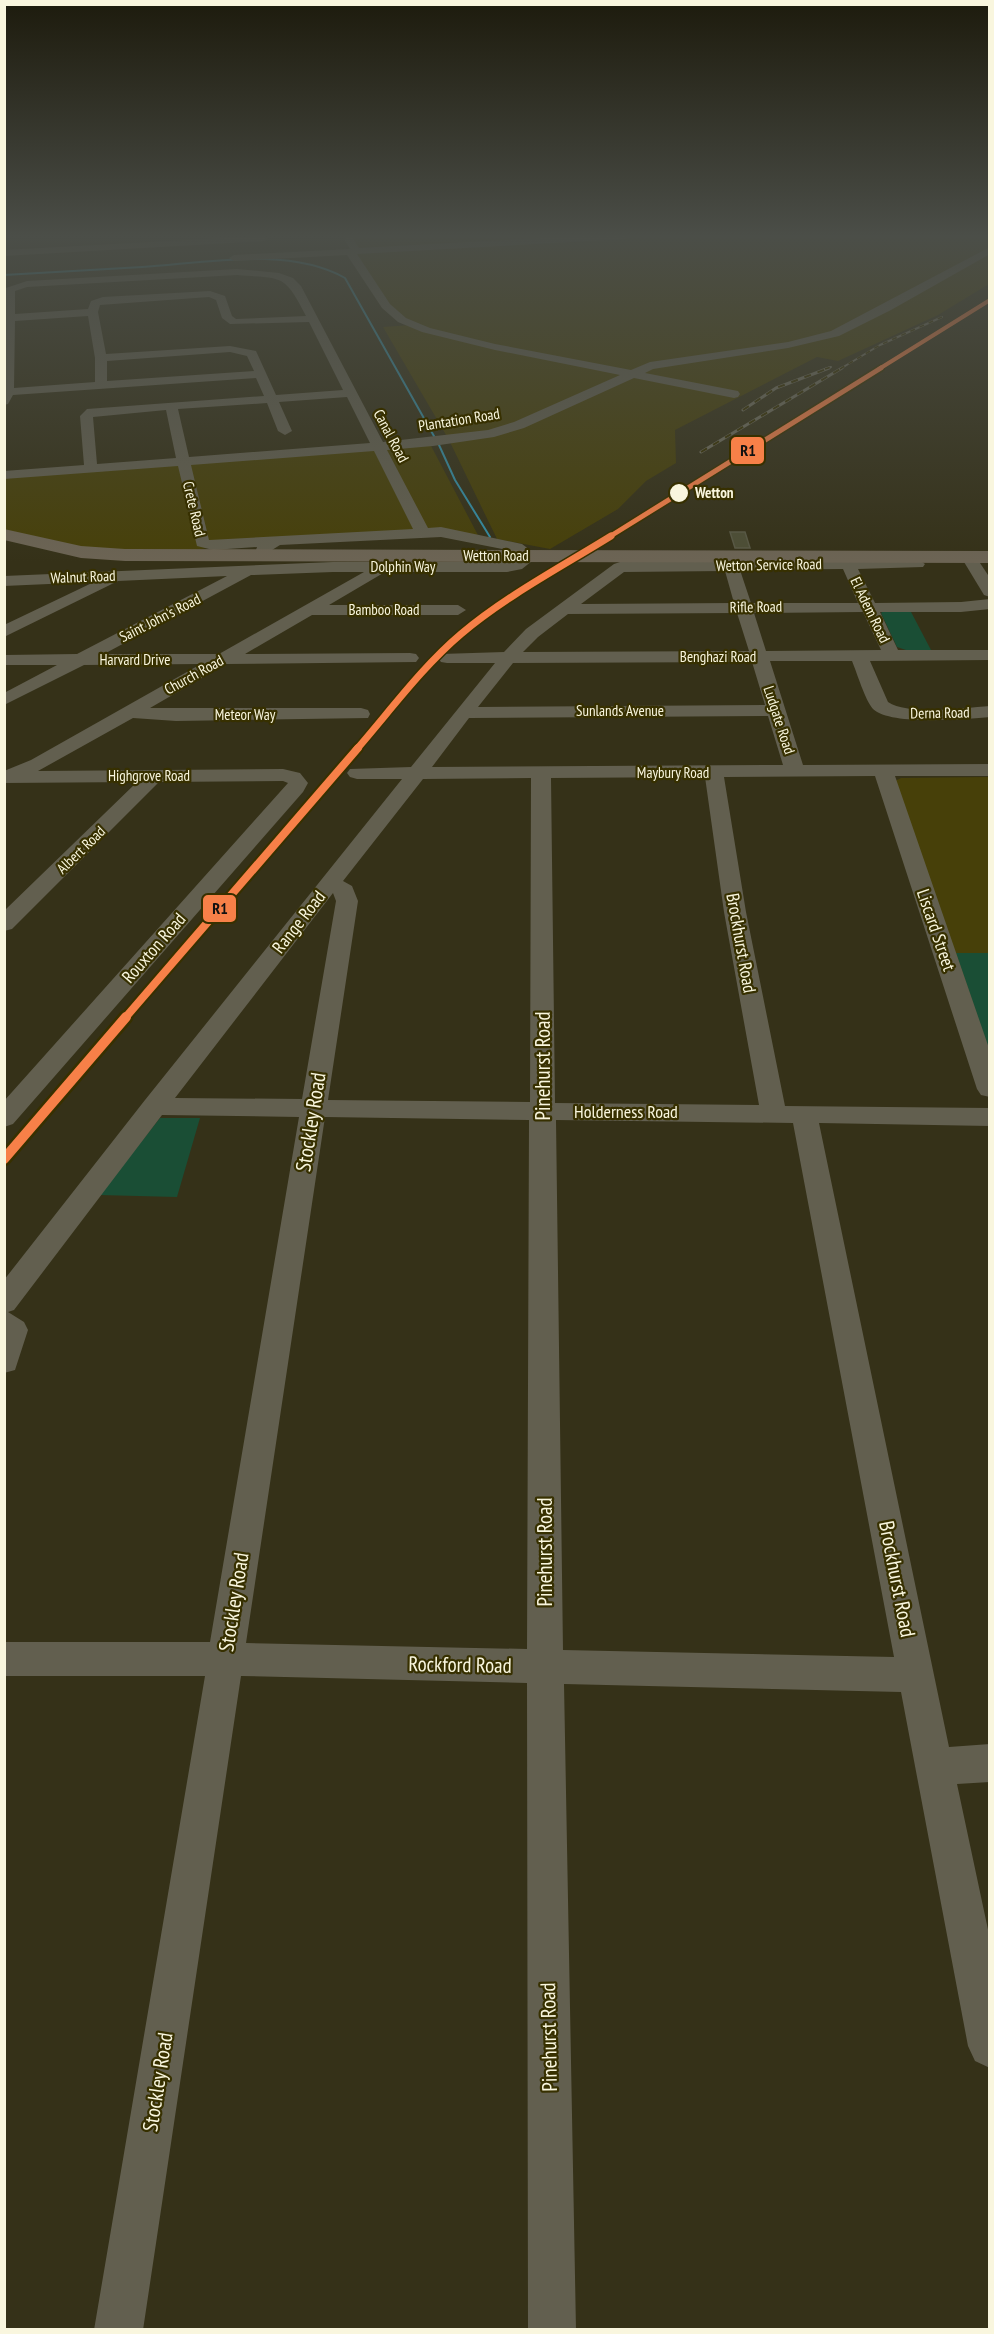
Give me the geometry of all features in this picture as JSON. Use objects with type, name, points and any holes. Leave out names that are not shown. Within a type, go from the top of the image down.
[{"type":"main road","name":"Wetton Road","points":[[4,534],[90,553],[163,565],[262,556],[983,561]]},
{"type":"street","points":[[7,345],[6,395],[101,385],[260,374]]},
{"type":"street","points":[[99,345],[101,385]]},
{"type":"street","name":"Canal Road","points":[[325,345],[423,533]]},
{"type":"street","points":[[489,345],[734,394]]},
{"type":"street","name":"Plantation Road","points":[[4,475],[449,440],[508,429],[650,366],[788,345]]},
{"type":"street","points":[[101,358],[237,349],[252,353],[285,431]]},
{"type":"street","points":[[91,468],[86,416],[89,413],[350,393]]},
{"type":"street","name":"Crete Road","points":[[171,405],[202,543],[262,556]]},
{"type":"street","name":"Dolphin Way","points":[[423,533],[453,533],[517,547],[522,550],[524,561],[516,566],[507,567],[381,567],[262,556],[423,533]]},
{"type":"street","name":"Saint John's Road","points":[[4,700],[80,660],[262,556]]},
{"type":"street","name":"Rifle Road","points":[[949,606],[979,602],[990,592],[983,561]]},
{"type":"street","name":"El Adem Road","points":[[848,564],[892,655]]},
{"type":"street","name":"Wetton Service Road","points":[[620,567],[917,564]]},
{"type":"street","name":"Walnut Road","points":[[4,581],[120,576],[163,565]]},
{"type":"street","name":"Ludgate Road","points":[[731,566],[742,608],[795,771]]},
{"type":"street","name":"Church Road","points":[[6,778],[38,764],[381,567]]},
{"type":"street","name":"Range Road","points":[[4,1302],[154,1106],[508,658],[532,633],[620,567]]},
{"type":"street","points":[[4,632],[120,576]]},
{"type":"street","name":"Rifle Road","points":[[564,609],[990,604]]},
{"type":"street","name":"Bamboo Road","points":[[310,609],[458,610]]},
{"type":"street","name":"Benghazi Road","points":[[447,658],[990,655]]},
{"type":"street","name":"Derna Road","points":[[860,656],[880,705],[890,712],[990,711]]},
{"type":"street","name":"Harvard Drive","points":[[4,660],[410,658]]},
{"type":"street","name":"Sunlands Avenue","points":[[464,712],[776,710]]},
{"type":"street","name":"Meteor Way","points":[[130,712],[176,715],[361,714]]},
{"type":"street","name":"Maybury Road","points":[[357,773],[541,774],[990,770]]},
{"type":"street","name":"Liscard Street","points":[[883,771],[990,1089]]},
{"type":"street","name":"Brockhurst Road","points":[[714,773],[735,912],[788,1113],[916,1675],[990,2046]]},
{"type":"street","name":"Pinehurst Road","points":[[541,774],[545,1667],[552,2330]]},
{"type":"street","name":"Highgrove Road","points":[[6,778],[282,775],[293,777]]},
{"type":"street","name":"Albert Road","points":[[4,924],[155,776]]},
{"type":"street","name":"Rouxton Road","points":[[4,1118],[296,788],[298,783],[293,777]]},
{"type":"street","name":"Stockley Road","points":[[118,2330],[346,901],[344,891],[331,882]]},
{"type":"street","name":"Holderness Road","points":[[154,1106],[990,1117]]},
{"type":"street","points":[[4,1323],[12,1330],[4,1360]]},
{"type":"street","name":"Rockford Road","points":[[4,1659],[225,1659],[916,1675]]},
{"type":"street","points":[[935,1767],[990,1763]]},
{"type":"shaded area","points":[[393,345],[873,345],[838,361],[817,357],[675,430],[676,463],[646,481],[618,509],[550,549],[497,539],[449,440]]},
{"type":"shaded area","points":[[429,442],[480,539],[463,535],[220,546],[164,555],[125,555],[5,533],[4,475]]},
{"type":"shaded area","points":[[989,777],[989,1064],[893,782],[901,778]]},
{"type":"green space","points":[[885,610],[910,610],[931,650],[906,650],[897,647],[881,613]]},
{"type":"green space","points":[[956,953],[989,953],[989,1050]]},
{"type":"green space","points":[[160,1118],[200,1118],[177,1197],[99,1195]]},
{"type":"building","points":[[730,532],[745,532],[750,548],[735,548]]},
{"type":"waterway","points":[[383,345],[439,445],[455,480],[490,537]]},
{"type":"railway","points":[[840,369],[880,345]]},
{"type":"railway","points":[[825,369],[831,367]]},
{"type":"railway","points":[[743,410],[776,388],[829,368]]},
{"type":"railway","points":[[701,452],[842,368]]},
{"type":"transit line","name":"R1","points":[[4,1159],[423,672],[461,634],[509,599],[918,345]]},
{"type":"place","name":"Wetton","points":[[679,493]]}]
